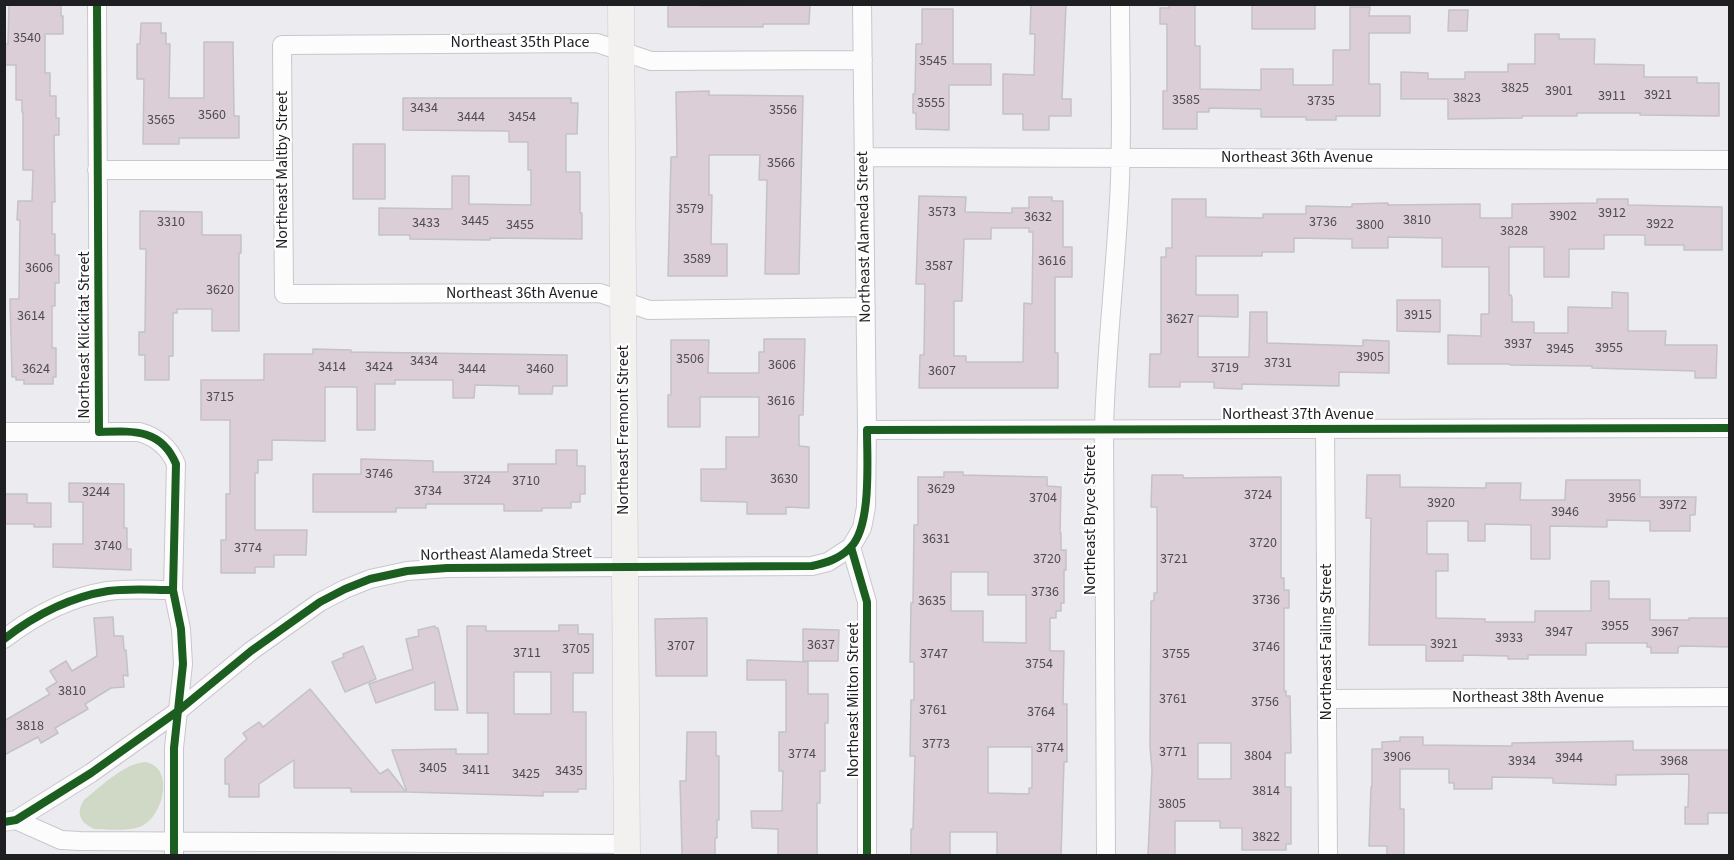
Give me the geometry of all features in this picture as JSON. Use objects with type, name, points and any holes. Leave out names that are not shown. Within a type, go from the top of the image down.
[{"type":"main road","name":"Northeast Fremont Street","points":[[621,4],[627,850]]},
{"type":"street","name":"Northeast Klickitat Street","points":[[97,4],[99,432],[132,431],[151,435],[164,445],[176,464],[173,590],[181,629],[183,664],[174,748],[174,849]]},
{"type":"street","name":"Northeast Alameda Street","points":[[10,821],[91,773],[178,711],[251,651],[320,602],[370,579],[407,571],[447,568],[812,566],[828,562],[851,548],[862,528],[866,507],[862,4]]},
{"type":"street","name":"Northeast Bryce Street","points":[[1106,855],[1104,428],[1105,380],[1121,158],[1120,4]]},
{"type":"street","name":"Northeast 35th Place","points":[[282,45],[597,43],[651,61],[862,60]]},
{"type":"street","name":"Northeast Maltby Street","points":[[282,45],[284,294]]},
{"type":"street","name":"Northeast 36th Avenue","points":[[864,158],[1730,160]]},
{"type":"street","points":[[98,170],[283,170]]},
{"type":"street","name":"Northeast 36th Avenue","points":[[284,294],[600,292],[649,310],[866,307]]},
{"type":"street","name":"Northeast 37th Avenue","points":[[867,430],[1730,428]]},
{"type":"street","name":"Northeast Failing Street","points":[[1325,429],[1328,855]]},
{"type":"street","points":[[4,432],[99,432]]},
{"type":"street","name":"Northeast Milton Street","points":[[851,548],[867,602],[867,855]]},
{"type":"street","points":[[4,639],[23,624],[70,600],[110,591],[173,590]]},
{"type":"street","name":"Northeast 38th Avenue","points":[[1327,699],[1730,697]]},
{"type":"street","points":[[10,821],[61,840],[174,849],[627,850]]},
{"type":"green space","points":[[145,762],[154,766],[163,782],[161,802],[150,820],[137,828],[125,830],[95,829],[83,821],[80,809],[84,800],[121,771],[137,763]]},
{"type":"building","points":[[9,4],[61,4],[61,16],[63,16],[63,34],[45,34],[45,73],[50,73],[50,96],[56,96],[56,118],[59,118],[59,135],[54,135],[55,202],[52,202],[52,234],[55,234],[55,255],[59,255],[59,283],[55,283],[55,306],[52,306],[52,348],[56,348],[56,377],[53,377],[53,384],[24,384],[24,380],[16,380],[16,377],[12,377],[10,299],[19,299],[20,220],[17,220],[18,201],[32,201],[33,170],[23,170],[23,112],[22,100],[16,100],[16,65],[4,65],[4,44],[8,44]]},
{"type":"building","points":[[668,4],[700,4],[700,6],[810,4],[809,24],[763,24],[763,27],[668,27]]},
{"type":"building","points":[[1031,4],[1066,4],[1062,99],[1071,99],[1071,116],[1049,116],[1049,130],[1023,130],[1023,114],[1003,114],[1003,74],[1034,75],[1035,34],[1030,34]]},
{"type":"building","points":[[1169,4],[1195,4],[1195,46],[1200,46],[1200,89],[1261,90],[1261,69],[1293,69],[1293,85],[1333,85],[1333,50],[1350,50],[1350,7],[1370,7],[1369,16],[1410,16],[1410,33],[1369,33],[1369,84],[1380,84],[1380,116],[1336,116],[1336,120],[1306,120],[1306,117],[1261,117],[1261,109],[1209,108],[1209,112],[1197,112],[1197,129],[1163,129],[1163,91],[1167,91],[1167,24],[1160,24],[1160,8],[1169,8]]},
{"type":"building","points":[[1252,5],[1315,5],[1315,29],[1252,29]]},
{"type":"building","points":[[922,9],[953,9],[953,64],[991,64],[991,85],[949,85],[949,130],[916,129],[913,94],[915,94],[916,44],[922,44]]},
{"type":"building","points":[[1449,10],[1468,10],[1467,31],[1448,31]]},
{"type":"building","points":[[141,23],[161,23],[161,33],[166,33],[166,44],[170,44],[169,98],[204,98],[204,42],[233,42],[234,116],[239,116],[239,138],[179,138],[179,144],[143,144],[144,79],[137,79],[137,44],[140,44]]},
{"type":"building","points":[[1535,34],[1559,34],[1559,39],[1595,39],[1594,64],[1644,65],[1644,77],[1697,77],[1697,83],[1719,83],[1719,116],[1577,113],[1577,116],[1448,119],[1448,99],[1401,99],[1401,72],[1428,73],[1428,79],[1465,79],[1465,72],[1508,72],[1508,64],[1535,64]]},
{"type":"building","points":[[709,91],[709,95],[803,96],[799,274],[765,274],[767,180],[759,180],[760,155],[709,155],[709,195],[712,195],[711,244],[727,244],[727,276],[668,276],[671,157],[677,157],[676,92]]},
{"type":"building","points":[[403,98],[571,98],[571,103],[578,103],[577,134],[566,134],[566,172],[580,172],[582,239],[410,239],[410,235],[379,235],[379,208],[452,209],[452,176],[469,176],[469,204],[531,205],[528,142],[509,142],[509,131],[403,130]]},
{"type":"building","points":[[353,144],[385,144],[385,199],[353,199]]},
{"type":"building","points":[[919,196],[966,197],[965,212],[1012,213],[1012,208],[1029,208],[1029,197],[1052,197],[1052,201],[1063,201],[1063,247],[1072,247],[1072,277],[1055,277],[1055,353],[1058,353],[1058,388],[919,388],[920,355],[924,355],[925,284],[916,284]],"holes":[[[991,228],[1029,228],[1029,232],[1033,232],[1032,304],[1024,303],[1023,362],[966,362],[966,356],[954,356],[954,301],[962,301],[964,239],[991,239]]]},
{"type":"building","points":[[1172,199],[1206,199],[1206,217],[1263,218],[1263,214],[1306,214],[1306,206],[1352,207],[1352,204],[1388,203],[1388,205],[1480,204],[1480,218],[1512,218],[1512,204],[1597,203],[1597,199],[1628,199],[1628,205],[1722,207],[1722,250],[1684,250],[1684,245],[1645,245],[1645,235],[1604,235],[1604,249],[1569,249],[1569,277],[1544,277],[1544,247],[1509,247],[1509,295],[1512,298],[1512,322],[1534,322],[1534,333],[1568,333],[1568,307],[1612,308],[1612,292],[1628,293],[1628,331],[1666,331],[1665,345],[1717,345],[1716,378],[1695,378],[1695,371],[1592,368],[1592,366],[1448,364],[1448,335],[1481,336],[1481,314],[1489,314],[1489,267],[1442,267],[1442,238],[1388,237],[1388,248],[1352,248],[1352,239],[1294,238],[1294,252],[1262,252],[1262,256],[1196,256],[1196,295],[1238,295],[1238,317],[1198,316],[1198,357],[1249,357],[1250,312],[1267,312],[1267,343],[1363,346],[1363,340],[1389,341],[1389,373],[1339,372],[1339,386],[1242,384],[1242,389],[1214,388],[1214,382],[1180,382],[1180,387],[1149,387],[1150,354],[1161,354],[1161,257],[1166,257],[1166,248],[1172,248]]},
{"type":"building","points":[[140,211],[202,212],[202,235],[241,235],[239,331],[212,331],[212,309],[177,309],[177,313],[173,313],[173,356],[169,356],[169,380],[145,380],[145,355],[139,355],[139,332],[145,332],[146,249],[140,249]]},
{"type":"building","points":[[1397,300],[1440,300],[1440,332],[1397,331]]},
{"type":"building","points":[[764,339],[805,339],[803,415],[799,415],[799,446],[809,447],[809,508],[786,507],[786,514],[747,514],[747,502],[701,501],[701,469],[726,469],[726,437],[759,437],[759,397],[700,397],[700,427],[668,427],[668,395],[671,395],[671,340],[709,340],[708,373],[759,373],[759,352],[764,352]]},
{"type":"building","points":[[313,349],[351,350],[351,352],[567,355],[567,386],[553,386],[552,394],[519,394],[519,386],[475,385],[474,398],[453,398],[453,380],[395,380],[395,384],[375,384],[375,430],[357,430],[357,387],[325,387],[325,441],[272,440],[272,460],[258,460],[258,473],[255,473],[255,530],[307,530],[306,555],[274,555],[274,567],[255,567],[255,573],[221,573],[221,540],[226,540],[226,494],[230,494],[230,420],[201,420],[201,380],[264,380],[264,354],[313,354]]},
{"type":"building","points":[[556,450],[577,450],[577,466],[585,466],[585,494],[580,494],[580,502],[571,502],[571,508],[504,511],[504,504],[426,504],[426,508],[396,508],[396,512],[313,512],[313,474],[361,474],[361,459],[433,461],[433,472],[508,472],[508,464],[556,464]]},
{"type":"building","points":[[944,472],[963,472],[963,475],[1047,477],[1047,486],[1061,487],[1061,550],[1066,550],[1064,603],[1061,603],[1061,611],[1056,611],[1056,618],[1050,618],[1050,651],[1064,651],[1063,704],[1067,704],[1067,762],[1064,762],[1061,855],[997,855],[997,832],[950,832],[950,855],[911,855],[915,756],[910,756],[911,700],[914,700],[914,662],[910,662],[911,603],[913,603],[914,525],[918,525],[918,477],[944,477]],"holes":[[[951,572],[988,572],[988,595],[1026,595],[1026,643],[983,642],[983,611],[951,611]],[[988,747],[1032,747],[1032,788],[1029,788],[1029,794],[988,793]]]},
{"type":"building","points":[[1152,475],[1183,475],[1183,478],[1281,477],[1281,578],[1284,578],[1284,590],[1289,590],[1289,608],[1284,608],[1284,691],[1286,691],[1286,696],[1290,696],[1291,753],[1285,753],[1285,787],[1291,787],[1291,844],[1286,844],[1286,850],[1242,850],[1242,828],[1220,828],[1220,821],[1175,821],[1175,855],[1148,855],[1152,770],[1150,747],[1151,601],[1154,601],[1154,593],[1157,593],[1157,507],[1151,507]],"holes":[[[1198,743],[1231,743],[1231,779],[1198,779]]]},
{"type":"building","points":[[1367,475],[1400,475],[1400,487],[1486,488],[1486,483],[1521,483],[1520,500],[1565,500],[1566,480],[1640,480],[1640,497],[1696,497],[1695,515],[1690,515],[1690,531],[1650,531],[1650,521],[1607,520],[1607,527],[1550,526],[1550,559],[1531,559],[1531,525],[1485,524],[1485,541],[1468,541],[1468,521],[1427,521],[1427,554],[1448,554],[1448,571],[1436,571],[1436,618],[1485,619],[1485,622],[1535,622],[1535,611],[1591,611],[1591,581],[1609,581],[1609,599],[1650,599],[1650,620],[1730,618],[1730,647],[1682,646],[1678,647],[1678,653],[1651,653],[1651,647],[1647,647],[1647,643],[1586,643],[1586,655],[1528,655],[1528,659],[1508,659],[1508,656],[1463,655],[1463,661],[1426,661],[1426,645],[1369,645],[1371,518],[1366,518]]},
{"type":"building","points":[[69,483],[124,484],[124,528],[127,528],[127,549],[131,549],[131,570],[53,567],[53,544],[83,544],[83,502],[69,502]]},
{"type":"building","points":[[4,494],[27,494],[27,503],[51,503],[51,527],[34,527],[34,524],[4,524]]},
{"type":"building","points":[[113,617],[114,636],[123,636],[124,650],[126,650],[128,676],[123,675],[124,687],[111,688],[85,704],[88,709],[55,728],[58,733],[41,743],[38,737],[4,755],[4,721],[50,694],[46,689],[57,682],[50,671],[66,661],[72,671],[97,656],[94,618]]},
{"type":"building","points":[[707,618],[707,676],[656,676],[655,619]]},
{"type":"building","points":[[559,625],[578,625],[578,634],[593,634],[593,673],[573,673],[573,712],[586,712],[586,789],[578,789],[578,792],[543,792],[543,796],[407,792],[392,750],[456,749],[456,754],[488,754],[488,713],[467,713],[467,626],[486,626],[486,631],[559,631]],"holes":[[[514,672],[551,672],[551,714],[514,714]]]},
{"type":"building","points":[[435,626],[438,628],[458,710],[435,710],[435,682],[376,703],[369,684],[413,669],[406,639],[419,636],[418,630]]},
{"type":"building","points":[[803,629],[839,630],[838,661],[803,661]]},
{"type":"building","points":[[363,646],[376,679],[345,692],[332,662],[344,657],[343,654]]},
{"type":"building","points":[[747,660],[808,662],[808,694],[828,694],[828,723],[825,723],[825,771],[820,771],[820,803],[817,803],[817,855],[778,855],[778,829],[752,828],[751,811],[782,811],[783,771],[779,771],[779,732],[786,732],[786,680],[747,680]]},
{"type":"building","points":[[310,689],[380,774],[388,769],[406,792],[351,792],[351,788],[295,788],[294,760],[259,784],[259,797],[229,797],[229,784],[225,784],[225,759],[247,739],[243,733],[259,722],[263,727]]},
{"type":"building","points":[[687,732],[716,732],[716,756],[719,756],[719,820],[717,820],[715,855],[682,855],[680,781],[686,781]]},
{"type":"building","points":[[1400,737],[1423,737],[1423,745],[1512,746],[1512,743],[1633,741],[1633,750],[1730,750],[1730,813],[1708,813],[1708,824],[1685,824],[1689,774],[1616,775],[1616,785],[1553,783],[1553,778],[1492,777],[1492,789],[1454,789],[1454,783],[1449,783],[1449,769],[1400,769],[1400,809],[1404,809],[1404,855],[1387,855],[1387,846],[1369,846],[1372,749],[1382,749],[1382,742],[1400,741]]},
{"type":"cycle path","points":[[97,4],[99,432],[134,432],[154,438],[170,452],[176,464],[173,590],[181,629],[183,664],[174,748],[174,856]]},
{"type":"cycle path","points":[[4,822],[16,820],[91,773],[178,711],[251,651],[320,602],[370,579],[407,571],[447,568],[812,566],[832,560],[850,548],[862,525],[867,492],[867,430],[1730,428]]},
{"type":"cycle path","points":[[851,547],[867,602],[867,856]]},
{"type":"cycle path","points":[[4,639],[53,608],[80,598],[116,590],[173,590]]}]
